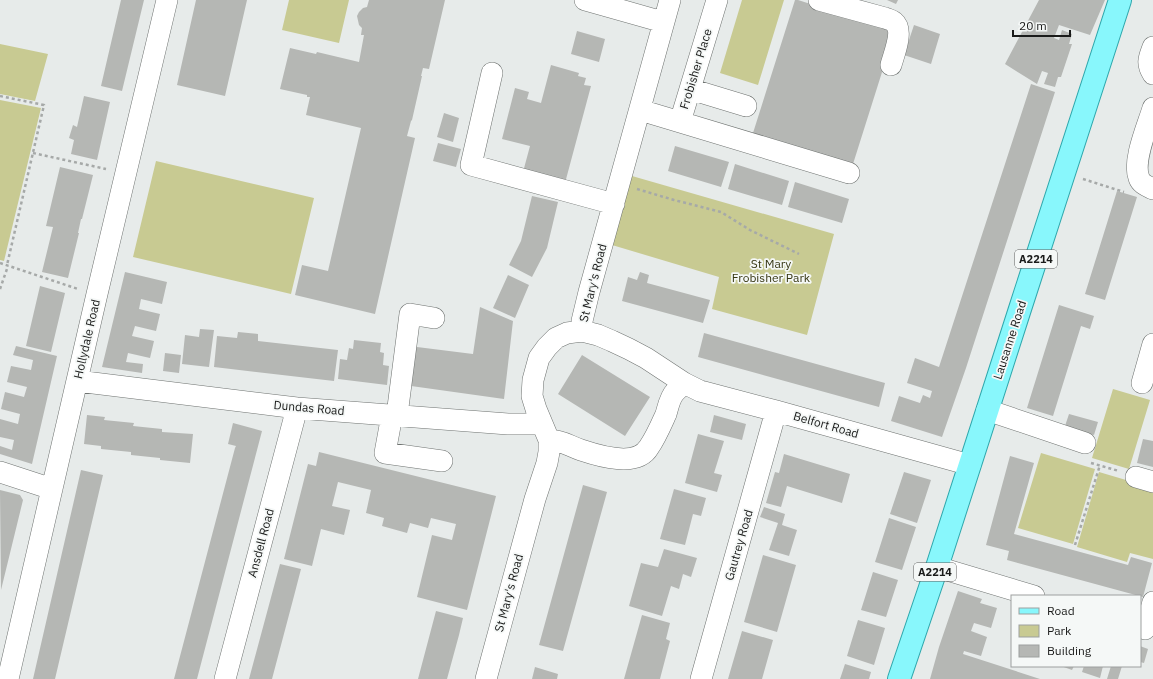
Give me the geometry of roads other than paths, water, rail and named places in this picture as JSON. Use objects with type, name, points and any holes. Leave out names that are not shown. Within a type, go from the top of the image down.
[{"type":"main road","name":"Lausanne Road","points":[[899,679],[937,567],[1120,0]]},
{"type":"street","name":"Hollydale Road","points":[[8,679],[167,0]]},
{"type":"street","points":[[585,0],[663,22]]},
{"type":"street","name":"St Mary's Road","points":[[486,679],[534,499],[547,463],[549,452],[545,432],[532,396],[533,380],[539,358],[556,338],[567,333],[582,331],[582,321],[670,0]]},
{"type":"street","name":"Frobisher Place","points":[[640,110],[680,122],[717,0]]},
{"type":"street","points":[[819,0],[885,18],[894,22],[899,30],[891,64]]},
{"type":"street","points":[[1153,47],[1148,61],[1149,67],[1153,74]]},
{"type":"street","points":[[492,74],[471,165],[614,204]]},
{"type":"street","points":[[690,89],[746,106]]},
{"type":"street","points":[[1148,186],[1139,178],[1136,160],[1153,108]]},
{"type":"street","points":[[680,122],[849,173]]},
{"type":"street","points":[[434,318],[410,314],[394,415],[385,453],[442,461]]},
{"type":"street","name":"Belfort Road","points":[[582,331],[629,349],[646,358],[684,383],[700,391],[776,410],[970,465]]},
{"type":"street","points":[[1142,383],[1153,344]]},
{"type":"street","name":"Dundas Road","points":[[77,381],[297,408],[508,424],[545,432]]},
{"type":"street","points":[[545,432],[557,440],[580,450],[598,455],[618,459],[632,458],[641,455],[648,449],[662,424],[674,393],[684,383]]},
{"type":"street","name":"Ansdell Road","points":[[225,679],[297,408]]},
{"type":"street","name":"Gautrey Road","points":[[701,679],[776,410]]},
{"type":"street","points":[[987,410],[1085,443]]},
{"type":"street","points":[[0,472],[52,489]]},
{"type":"street","points":[[937,567],[1031,595]]},
{"type":"street","points":[[1146,630],[1153,602]]},
{"type":"park label","name":"St Mary Frobisher Park","points":[[771,271]]}]
